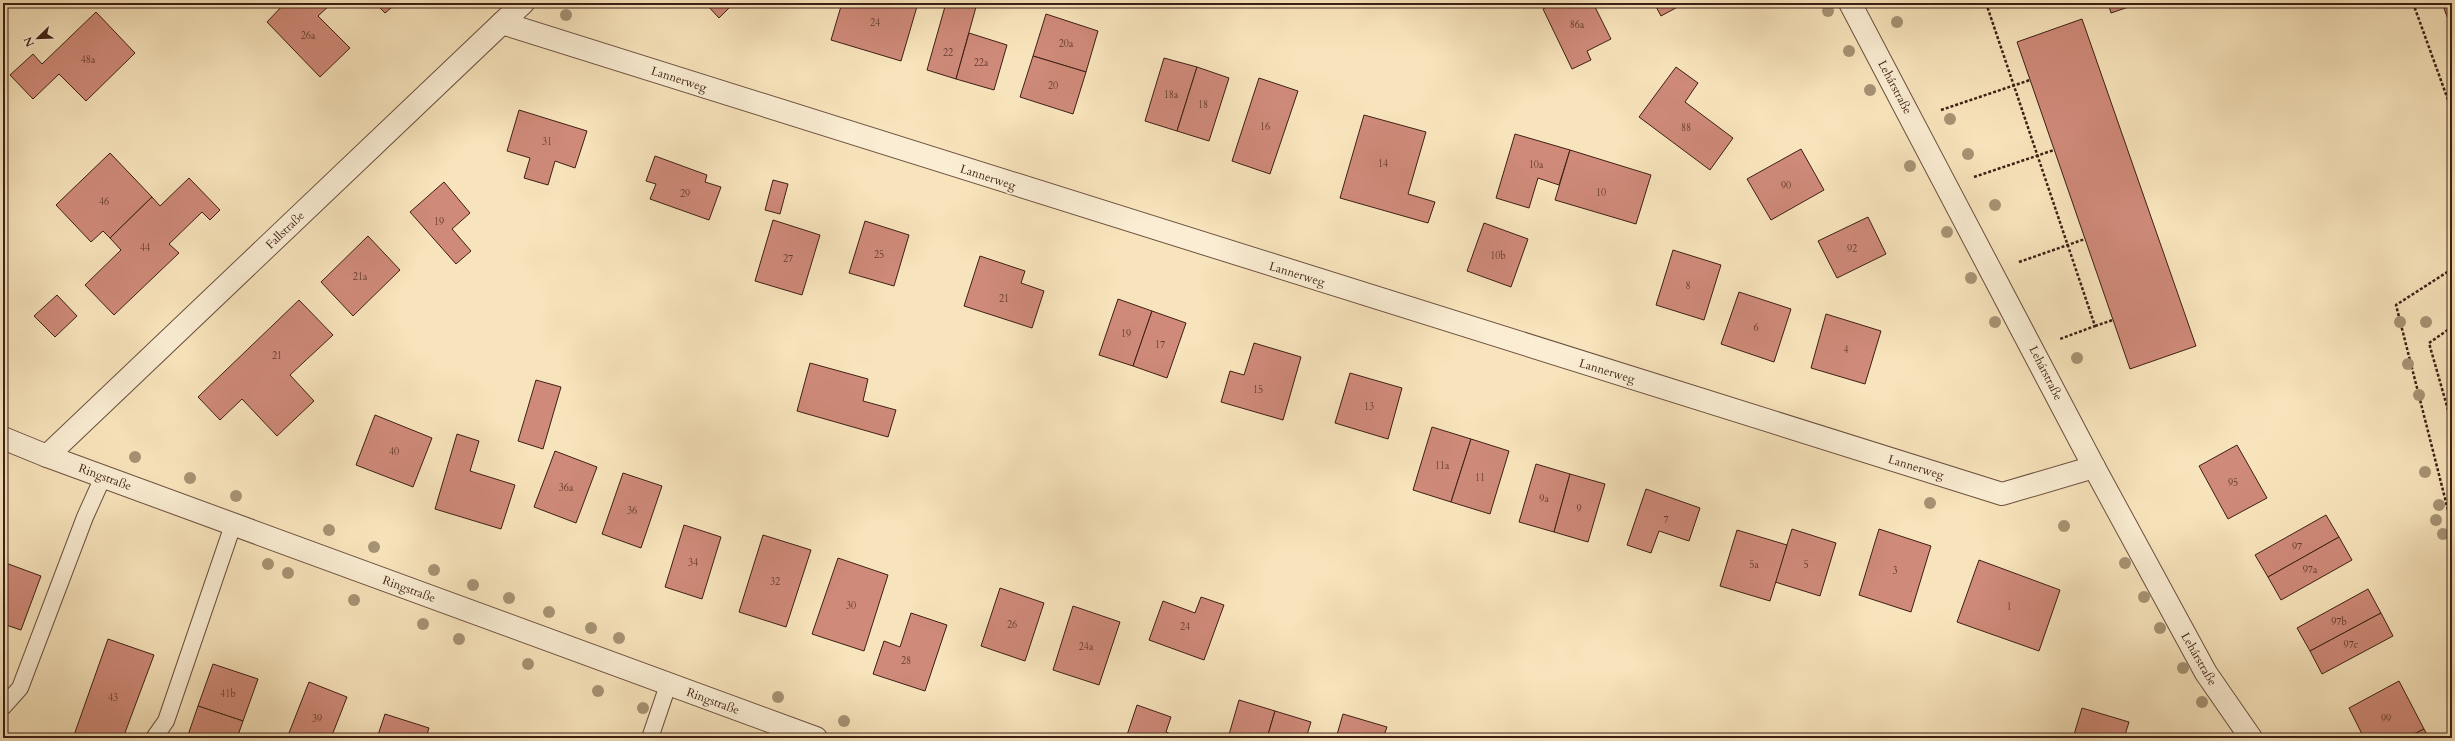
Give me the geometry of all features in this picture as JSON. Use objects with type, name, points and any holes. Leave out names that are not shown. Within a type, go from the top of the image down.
[{"type":"street","name":"Fallstraße","points":[[47,456],[522,3]]},
{"type":"street","name":"Lehárstraße","points":[[1850,3],[2034,348],[2094,467],[2206,674],[2251,738]]},
{"type":"street","name":"Lannerweg","points":[[502,23],[2002,494],[2094,467]]},
{"type":"street","name":"Ringstraße","points":[[3,438],[47,456],[233,525],[816,738]]},
{"type":"lane","points":[[3,707],[20,688],[85,517],[103,477]]},
{"type":"lane","points":[[154,738],[166,721],[233,525]]},
{"type":"lane","points":[[650,738],[668,685]]},
{"type":"path","points":[[1986,3],[2095,326]]},
{"type":"path","points":[[2413,3],[2452,111]]},
{"type":"path","points":[[1912,120],[2030,80]]},
{"type":"path","points":[[1947,186],[2054,150]]},
{"type":"path","points":[[1992,271],[2085,239]]},
{"type":"path","points":[[2452,269],[2396,305],[2452,526]]},
{"type":"path","points":[[2034,348],[2113,320]]},
{"type":"path","points":[[2452,327],[2429,343],[2452,424]]},
{"type":"building","points":[[285,3],[332,3],[318,16],[350,48],[320,77],[267,22]]},
{"type":"building","points":[[375,3],[397,3],[385,13]]},
{"type":"building","points":[[705,3],[734,3],[719,18]]},
{"type":"building","points":[[842,3],[918,3],[901,61],[831,40]]},
{"type":"building","points":[[946,3],[962,3],[976,7],[956,79],[927,70]]},
{"type":"building","points":[[1555,3],[1593,3],[1611,39],[1587,51],[1591,60],[1572,69],[1543,9]]},
{"type":"building","points":[[1654,3],[1685,3],[1661,16]]},
{"type":"building","points":[[2108,3],[2140,3],[2111,13]]},
{"type":"building","points":[[2442,3],[2452,3],[2452,30]]},
{"type":"building","points":[[96,12],[135,53],[86,101],[59,74],[33,99],[10,75],[33,54],[42,64]]},
{"type":"building","points":[[1046,14],[1098,31],[1086,72],[1033,56]]},
{"type":"building","points":[[2082,19],[2196,346],[2130,369],[2017,42]]},
{"type":"building","points":[[969,33],[1007,45],[994,90],[956,79]]},
{"type":"building","points":[[1033,56],[1086,72],[1073,114],[1020,97]]},
{"type":"building","points":[[1164,58],[1197,67],[1177,131],[1145,121]]},
{"type":"building","points":[[1197,67],[1229,78],[1209,141],[1177,131]]},
{"type":"building","points":[[1676,67],[1698,83],[1685,102],[1733,138],[1710,170],[1639,117]]},
{"type":"building","points":[[1259,78],[1298,91],[1270,174],[1232,161]]},
{"type":"building","points":[[519,110],[587,131],[575,168],[555,161],[548,185],[524,178],[530,158],[507,151]]},
{"type":"building","points":[[1364,115],[1426,132],[1408,194],[1435,202],[1428,223],[1340,198]]},
{"type":"building","points":[[1515,134],[1570,150],[1559,185],[1538,178],[1529,208],[1496,198]]},
{"type":"building","points":[[1801,149],[1824,190],[1771,220],[1747,179]]},
{"type":"building","points":[[1570,150],[1651,175],[1636,224],[1555,200]]},
{"type":"building","points":[[110,153],[152,197],[110,238],[103,231],[91,242],[56,205]]},
{"type":"building","points":[[655,156],[707,175],[705,182],[721,187],[709,220],[650,199],[656,184],[646,181]]},
{"type":"building","points":[[189,178],[220,210],[210,220],[202,212],[169,244],[179,253],[114,315],[85,285],[121,250],[110,238],[152,197],[160,206]]},
{"type":"building","points":[[773,180],[788,184],[780,214],[765,210]]},
{"type":"building","points":[[444,182],[470,213],[452,229],[471,251],[456,264],[410,212]]},
{"type":"building","points":[[1868,217],[1886,254],[1837,278],[1818,241]]},
{"type":"building","points":[[773,220],[820,235],[802,295],[755,281]]},
{"type":"building","points":[[865,221],[909,235],[894,286],[849,273]]},
{"type":"building","points":[[1484,223],[1528,239],[1511,287],[1467,271]]},
{"type":"building","points":[[368,236],[400,270],[353,316],[321,282]]},
{"type":"building","points":[[1673,250],[1721,265],[1704,320],[1656,305]]},
{"type":"building","points":[[980,256],[1025,271],[1021,283],[1044,291],[1032,328],[964,306]]},
{"type":"building","points":[[1739,292],[1791,309],[1774,362],[1721,344]]},
{"type":"building","points":[[57,295],[77,316],[55,337],[34,316]]},
{"type":"building","points":[[1118,299],[1152,311],[1133,366],[1099,355]]},
{"type":"building","points":[[299,300],[333,335],[290,375],[314,401],[277,436],[242,399],[220,420],[198,397]]},
{"type":"building","points":[[1152,311],[1186,323],[1167,378],[1133,366]]},
{"type":"building","points":[[1826,314],[1881,331],[1865,384],[1811,368]]},
{"type":"building","points":[[1254,343],[1301,357],[1283,420],[1221,402],[1230,371],[1244,375]]},
{"type":"building","points":[[810,363],[868,379],[863,401],[896,410],[888,437],[797,411]]},
{"type":"building","points":[[1350,373],[1402,388],[1388,439],[1335,423]]},
{"type":"building","points":[[536,380],[561,387],[543,449],[518,441]]},
{"type":"building","points":[[375,415],[432,438],[413,487],[356,465]]},
{"type":"building","points":[[1432,427],[1471,439],[1451,502],[1413,490]]},
{"type":"building","points":[[457,434],[479,441],[470,471],[515,485],[501,529],[435,509]]},
{"type":"building","points":[[1471,439],[1509,451],[1490,514],[1451,502]]},
{"type":"building","points":[[2237,445],[2267,498],[2228,519],[2199,466]]},
{"type":"building","points":[[555,451],[597,467],[576,523],[534,507]]},
{"type":"building","points":[[1536,464],[1570,474],[1554,532],[1519,522]]},
{"type":"building","points":[[623,473],[662,486],[641,548],[602,534]]},
{"type":"building","points":[[1570,474],[1605,484],[1588,542],[1554,532]]},
{"type":"building","points":[[1646,489],[1700,508],[1689,541],[1659,531],[1651,553],[1627,545]]},
{"type":"building","points":[[2326,515],[2339,537],[2268,577],[2255,555]]},
{"type":"building","points":[[684,525],[721,537],[702,599],[665,587]]},
{"type":"building","points":[[1792,529],[1836,543],[1820,596],[1775,582]]},
{"type":"building","points":[[1879,529],[1931,546],[1911,612],[1859,595]]},
{"type":"building","points":[[1737,530],[1787,545],[1770,601],[1720,586]]},
{"type":"building","points":[[763,535],[811,550],[786,627],[739,612]]},
{"type":"building","points":[[2339,537],[2352,560],[2281,600],[2268,577]]},
{"type":"building","points":[[838,558],[888,575],[864,651],[812,634]]},
{"type":"building","points":[[1979,560],[2060,590],[2039,651],[1957,622]]},
{"type":"building","points":[[3,562],[41,576],[21,630],[3,624]]},
{"type":"building","points":[[1000,588],[1044,603],[1025,661],[981,646]]},
{"type":"building","points":[[2368,589],[2381,613],[2310,651],[2297,628]]},
{"type":"building","points":[[1201,597],[1224,605],[1204,660],[1149,640],[1163,601],[1195,613]]},
{"type":"building","points":[[1073,606],[1120,622],[1099,685],[1053,670]]},
{"type":"building","points":[[911,613],[947,625],[925,691],[873,674],[884,641],[900,647]]},
{"type":"building","points":[[2381,613],[2393,636],[2322,674],[2310,651]]},
{"type":"building","points":[[108,639],[154,655],[123,738],[73,738]]},
{"type":"building","points":[[213,664],[258,679],[243,721],[198,706]]},
{"type":"building","points":[[2399,681],[2424,729],[2406,738],[2364,738],[2349,708]]},
{"type":"building","points":[[309,682],[347,697],[331,738],[287,738]]},
{"type":"building","points":[[1239,700],[1275,711],[1267,738],[1228,738]]},
{"type":"building","points":[[1137,705],[1171,717],[1166,732],[1181,738],[1126,738]]},
{"type":"building","points":[[198,706],[243,721],[237,738],[187,738]]},
{"type":"building","points":[[2082,708],[2129,722],[2124,738],[2073,738]]},
{"type":"building","points":[[1275,711],[1311,722],[1306,738],[1267,738]]},
{"type":"building","points":[[385,714],[429,728],[426,738],[377,738]]},
{"type":"building","points":[[1343,714],[1387,727],[1383,738],[1336,738]]},
{"type":"building","points":[[2424,729],[2429,738],[2406,738]]}]
